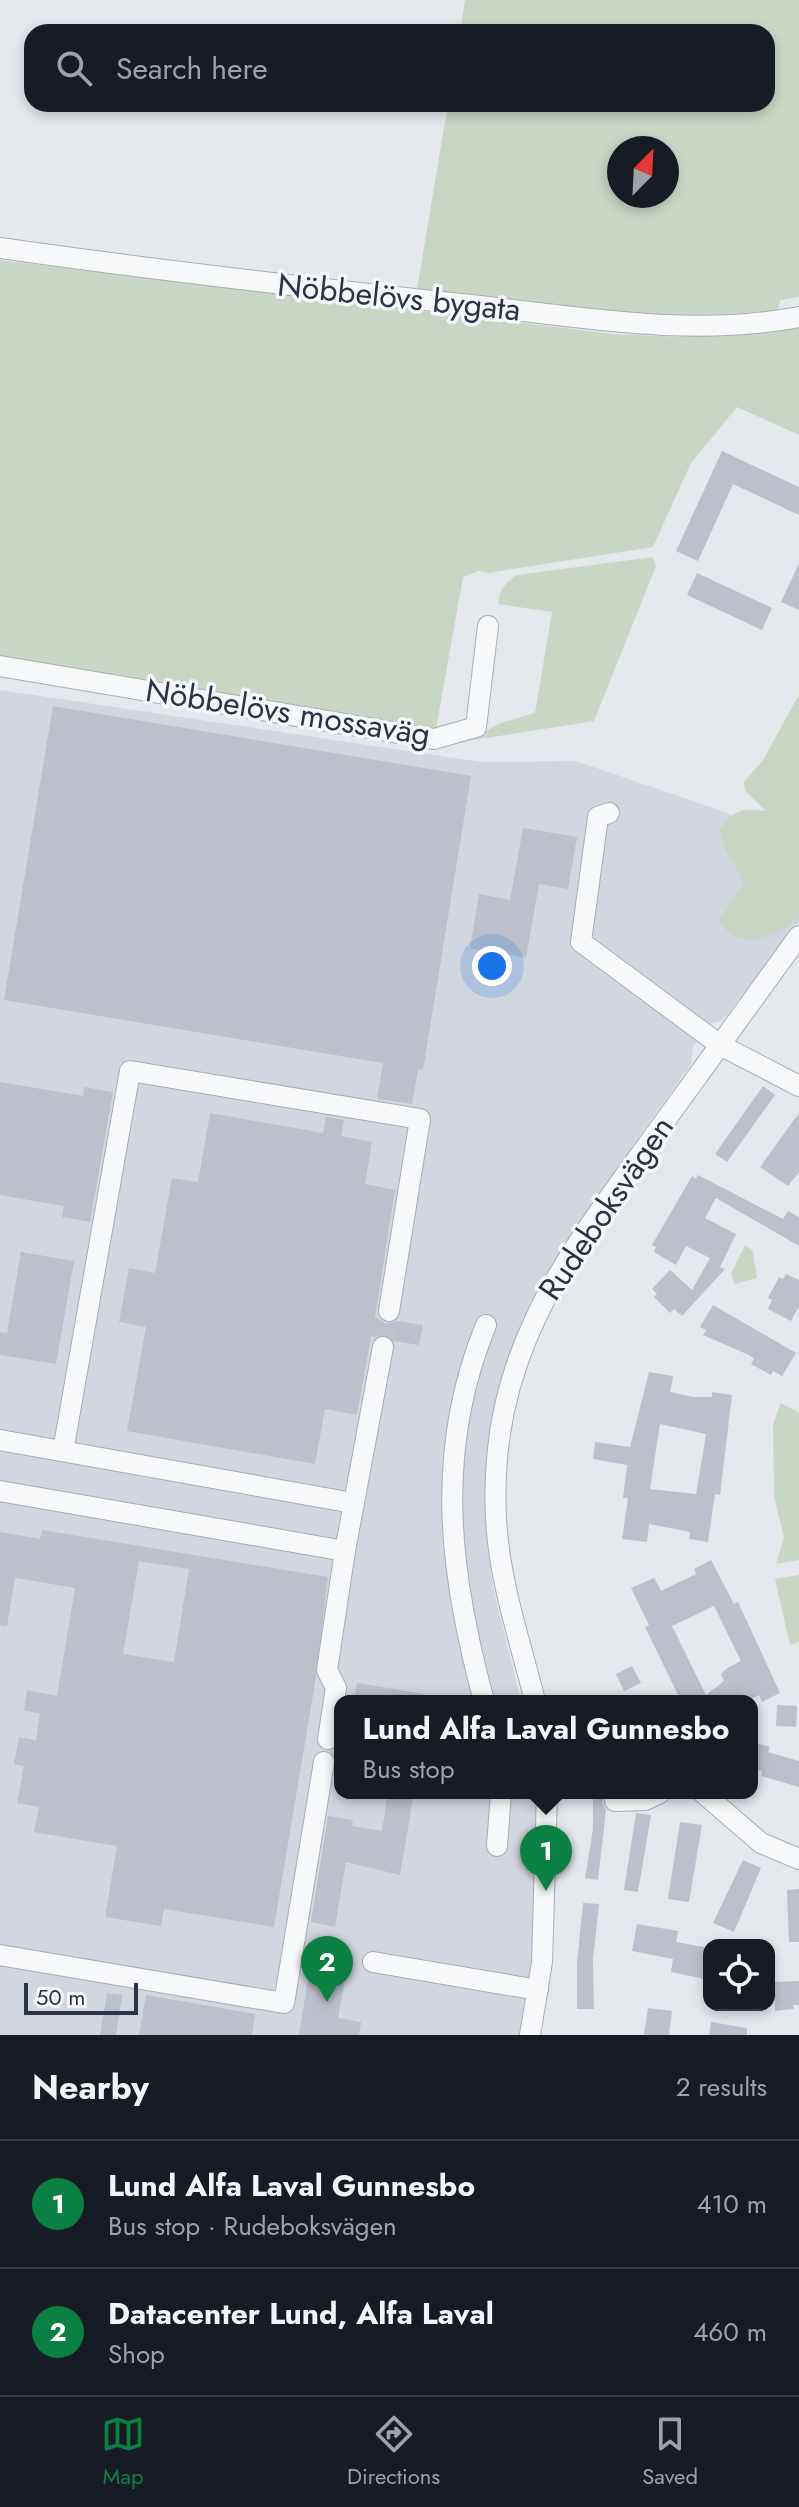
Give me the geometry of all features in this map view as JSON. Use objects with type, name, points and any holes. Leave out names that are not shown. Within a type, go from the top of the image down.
[{"type":"street","name":"Nöbbelövs bygata","points":[[0,248],[339,291],[671,326],[764,324],[799,317]]},
{"type":"street","name":"Nöbbelövs mossaväg","points":[[0,666],[434,739],[476,727],[488,626]]},
{"type":"street","points":[[609,813],[598,817],[581,942],[720,1045],[799,1086]]},
{"type":"street","name":"Rudeboksvägen","points":[[533,1695],[506,1595],[496,1515],[499,1440],[512,1374],[540,1303],[560,1270],[799,936]]},
{"type":"street","points":[[63,1451],[130,1071],[420,1119],[389,1311]]},
{"type":"street","points":[[483,1695],[459,1594],[451,1487],[460,1405],[486,1325]]},
{"type":"street","points":[[335,1695],[336,1688],[327,1670],[353,1503],[383,1347]]},
{"type":"street","points":[[0,1440],[353,1503]]},
{"type":"street","points":[[0,1491],[345,1551]]},
{"type":"street","points":[[328,1739],[334,1701]]},
{"type":"street","points":[[0,1955],[284,2003],[324,1762]]},
{"type":"street","points":[[497,1846],[501,1799]]},
{"type":"street","points":[[530,2035],[538,1990],[546,1891],[547,1799]]},
{"type":"street","points":[[615,1801],[647,1799]]},
{"type":"street","points":[[710,1799],[761,1843],[799,1859]]},
{"type":"street","points":[[373,1962],[538,1990]]},
{"type":"shaded area","points":[[0,690],[481,762],[576,761],[722,811],[799,846],[799,921],[723,1020],[709,1024],[693,1047],[691,1064],[581,1219],[535,1295],[507,1366],[487,1452],[487,1514],[493,1587],[520,1695],[334,1695],[334,1799],[539,1799],[532,1976],[522,2035],[0,2035]]},
{"type":"green space","points":[[465,0],[799,0],[799,297],[780,300],[778,311],[668,317],[417,290],[447,112],[775,112],[775,24],[461,24]]},
{"type":"green space","points":[[0,260],[613,334],[677,337],[799,327],[799,435],[737,407],[691,463],[653,547],[488,573],[479,571],[463,577],[435,734],[0,660]]},
{"type":"green space","points":[[653,557],[656,566],[594,721],[467,741],[501,723],[535,713],[552,612],[498,604],[506,584],[517,575]]},
{"type":"green space","points":[[799,695],[799,919],[758,939],[737,937],[719,921],[743,885],[725,848],[720,829],[740,811],[766,811],[745,791],[744,782],[763,760]]},
{"type":"green space","points":[[745,1245],[753,1251],[757,1278],[735,1284],[731,1274]]},
{"type":"green space","points":[[781,1403],[799,1413],[799,1560],[776,1564],[784,1537],[774,1496],[773,1424]]},
{"type":"green space","points":[[799,1575],[799,1642],[790,1645],[775,1579]]},
{"type":"building","points":[[722,451],[799,487],[799,515],[733,484],[698,561],[676,551]]},
{"type":"building","points":[[799,563],[799,610],[781,602]]},
{"type":"building","points":[[697,573],[772,608],[762,630],[687,595]]},
{"type":"building","points":[[53,706],[471,776],[423,1070],[418,1069],[412,1104],[377,1099],[383,1063],[4,1000]]},
{"type":"building","points":[[523,828],[577,837],[568,889],[539,884],[526,958],[470,948],[479,894],[510,900]]},
{"type":"building","points":[[0,1082],[83,1096],[84,1087],[113,1092],[90,1222],[62,1217],[64,1206],[0,1195]]},
{"type":"building","points":[[763,1086],[775,1095],[727,1162],[715,1154]]},
{"type":"building","points":[[210,1113],[323,1133],[326,1117],[344,1120],[341,1136],[372,1142],[365,1184],[395,1190],[375,1317],[386,1324],[397,1321],[423,1325],[419,1345],[394,1341],[385,1334],[371,1337],[357,1415],[325,1409],[315,1464],[127,1431],[146,1327],[119,1322],[129,1268],[155,1273],[172,1178],[198,1182]]},
{"type":"building","points":[[799,1113],[799,1172],[788,1186],[760,1167]]},
{"type":"building","points":[[698,1175],[783,1219],[788,1211],[799,1217],[799,1246],[716,1198],[705,1218],[736,1234],[720,1267],[725,1269],[682,1316],[674,1309],[670,1313],[654,1297],[657,1294],[652,1289],[670,1270],[692,1290],[710,1258],[686,1246],[676,1265],[654,1252],[656,1247],[652,1245],[692,1176],[696,1179]]},
{"type":"building","points":[[21,1252],[74,1261],[56,1364],[0,1355],[0,1332],[7,1333]]},
{"type":"building","points":[[786,1274],[799,1280],[799,1306],[791,1321],[768,1309],[772,1300],[768,1298],[779,1277],[783,1279]]},
{"type":"building","points":[[713,1305],[796,1353],[782,1376],[773,1371],[771,1375],[751,1364],[754,1359],[749,1355],[703,1335],[706,1330],[700,1327]]},
{"type":"building","points":[[649,1372],[673,1376],[670,1392],[693,1397],[712,1397],[712,1392],[732,1395],[720,1495],[715,1494],[708,1542],[689,1539],[690,1532],[649,1524],[647,1542],[622,1539],[628,1498],[623,1498],[627,1465],[593,1459],[595,1442],[630,1447]],"holes":[[[660,1424],[706,1434],[696,1494],[650,1489]]]},
{"type":"building","points":[[42,1530],[328,1577],[316,1677],[274,1927],[164,1909],[161,1926],[105,1917],[117,1846],[34,1832],[39,1807],[17,1803],[24,1766],[14,1764],[19,1737],[36,1740],[40,1713],[24,1711],[27,1690],[57,1696],[75,1588],[15,1578],[7,1626],[0,1625],[0,1532],[40,1539]],"holes":[[[139,1561],[189,1569],[174,1662],[123,1654]]]},
{"type":"building","points":[[711,1560],[734,1604],[738,1602],[780,1693],[762,1702],[759,1695],[758,1696],[678,1695],[645,1627],[649,1625],[631,1588],[654,1578],[661,1591],[696,1574],[694,1569]],"holes":[[[714,1606],[741,1661],[726,1669],[721,1674],[724,1681],[706,1695],[672,1626]]]},
{"type":"building","points":[[632,1666],[641,1683],[624,1691],[616,1674]]},
{"type":"building","points":[[357,1683],[424,1694],[424,1695],[355,1695]]},
{"type":"building","points":[[777,1705],[797,1706],[796,1727],[776,1726]]},
{"type":"building","points":[[758,1744],[770,1747],[768,1752],[799,1761],[799,1787],[761,1776],[762,1771],[758,1770]]},
{"type":"building","points":[[387,1799],[413,1799],[400,1875],[346,1862],[335,1927],[311,1922],[328,1816],[353,1820],[352,1826],[382,1831]]},
{"type":"building","points":[[593,1799],[603,1799],[606,1810],[598,1880],[585,1878],[593,1829]]},
{"type":"building","points":[[636,1813],[651,1815],[638,1892],[624,1890]]},
{"type":"building","points":[[680,1822],[702,1825],[689,1902],[668,1899]]},
{"type":"building","points":[[743,1860],[761,1868],[734,1932],[713,1923]]},
{"type":"building","points":[[799,1889],[799,1942],[789,1942],[787,1890]]},
{"type":"building","points":[[583,1903],[599,1904],[593,1960],[594,2009],[577,2009],[577,1963]]},
{"type":"building","points":[[637,1924],[678,1931],[676,1942],[703,1947],[703,1979],[671,1972],[673,1959],[632,1951]]},
{"type":"building","points":[[320,1969],[346,1973],[338,2018],[361,2022],[359,2035],[299,2035],[308,1979],[318,1981]]},
{"type":"building","points":[[799,1981],[799,2005],[793,2005],[794,2009],[775,2011],[775,1982]]},
{"type":"building","points":[[107,1993],[122,1995],[116,2035],[100,2035]]},
{"type":"building","points":[[146,1995],[255,2014],[252,2035],[139,2035]]},
{"type":"building","points":[[648,2008],[672,2011],[669,2035],[644,2035]]},
{"type":"building","points":[[711,2022],[747,2028],[747,2035],[709,2035]]},
{"type":"tunnel","points":[[383,1347],[389,1311]]},
{"type":"place","name":"Lund Alfa Laval Gunnesbo","points":[[546,1891]]},
{"type":"place","name":"Datacenter Lund, Alfa Laval","points":[[327,2002]]}]
